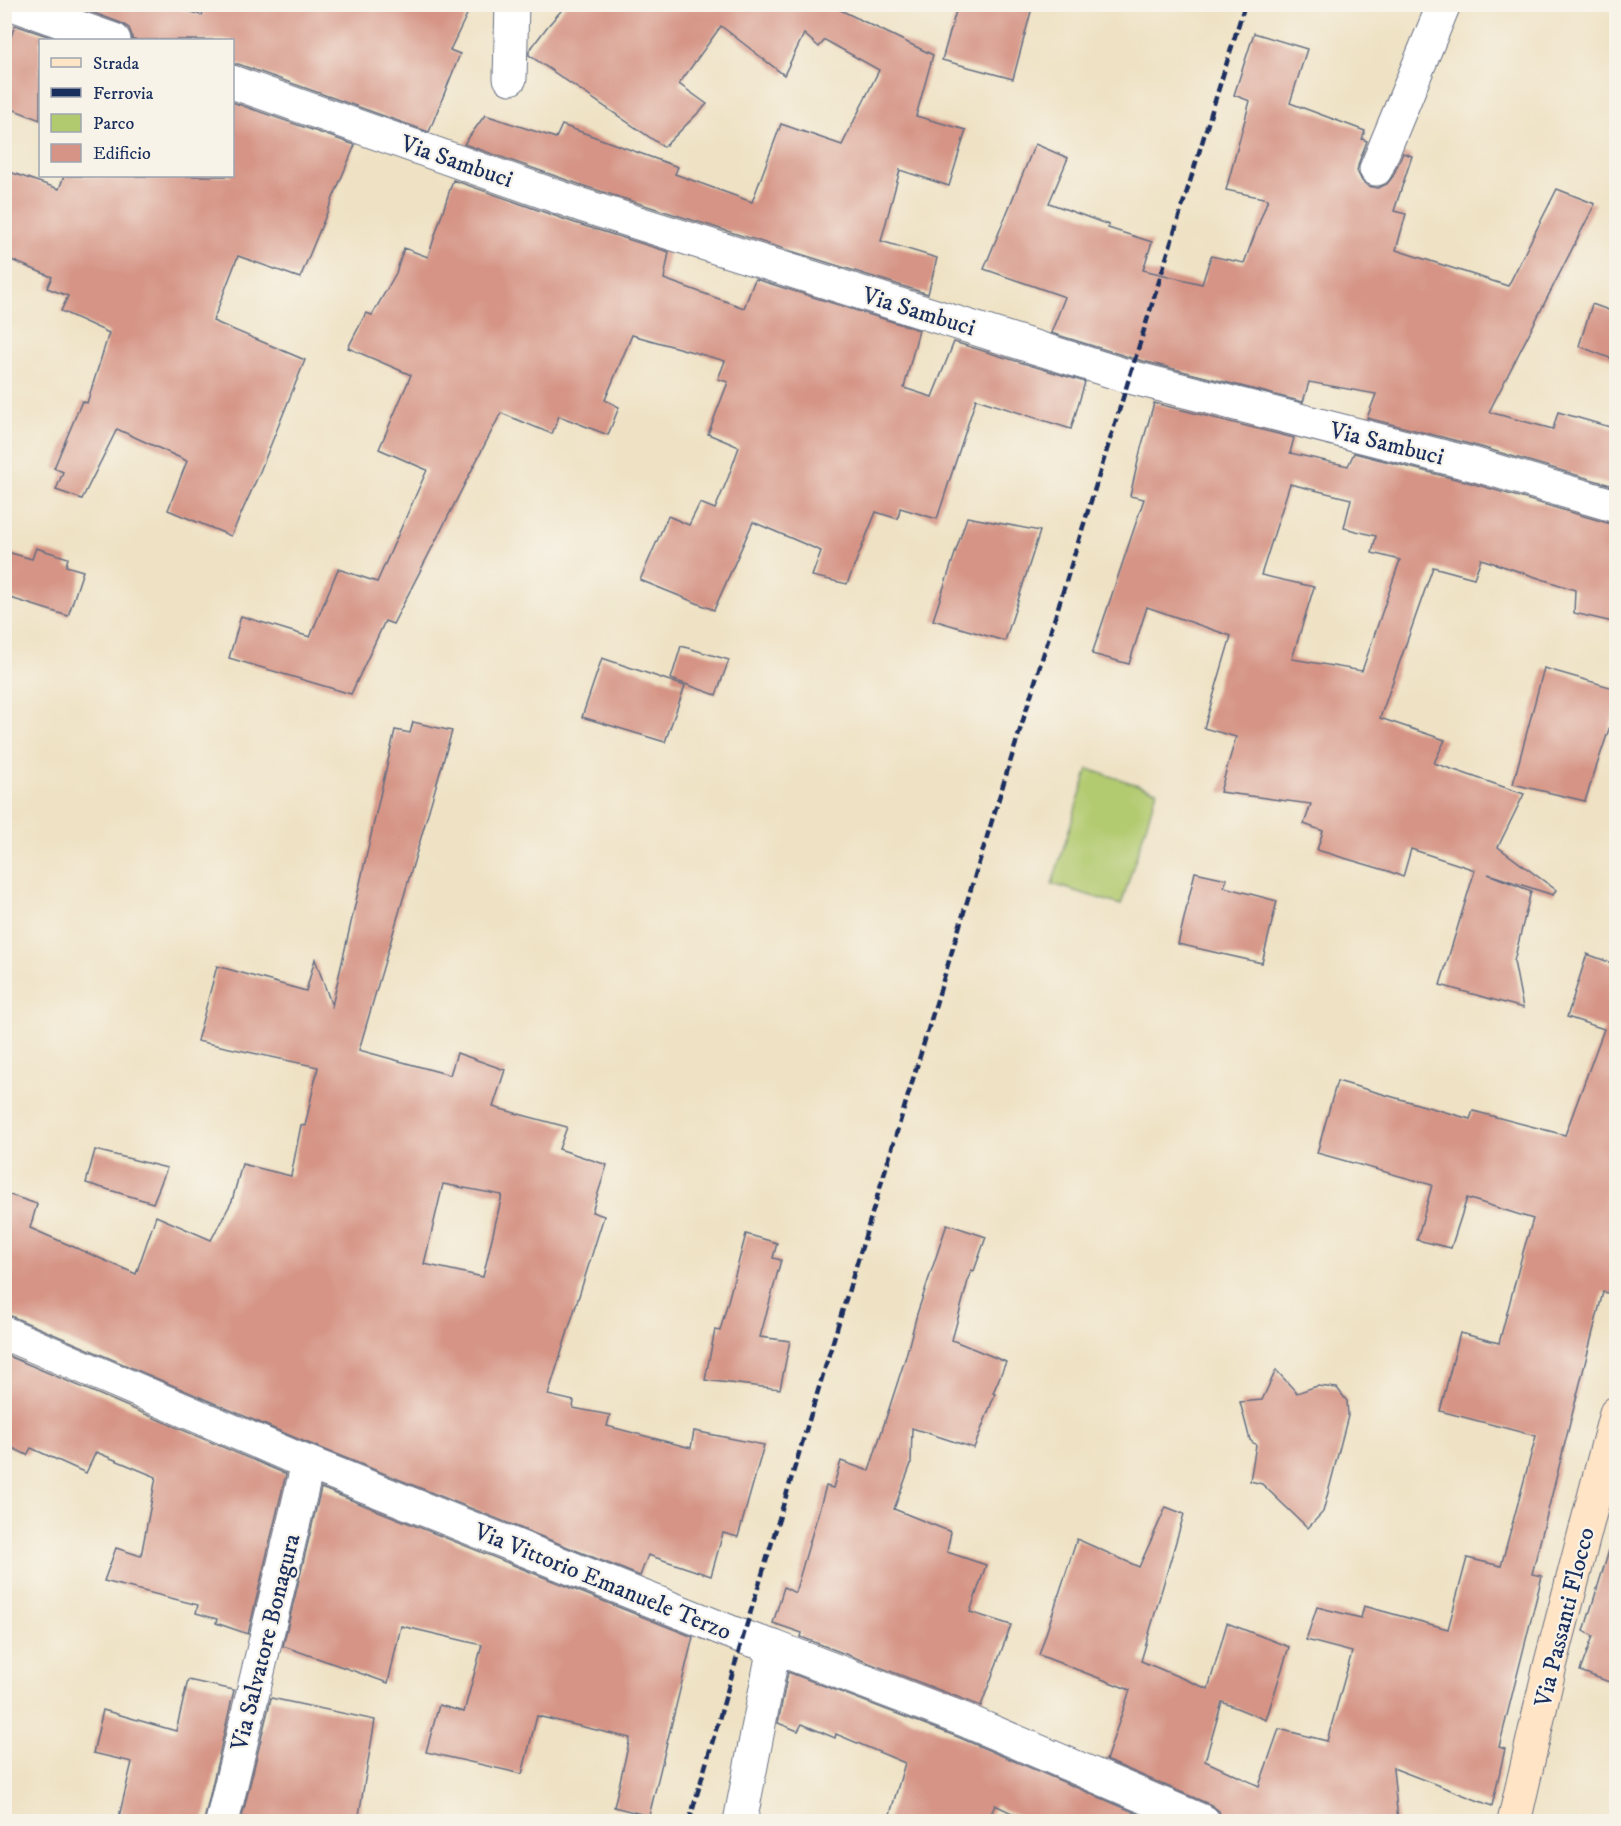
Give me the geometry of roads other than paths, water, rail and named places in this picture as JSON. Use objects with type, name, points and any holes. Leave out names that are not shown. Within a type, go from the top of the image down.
[{"type":"street","points":[[12,4],[111,39]]},
{"type":"street","points":[[510,78],[512,4]]},
{"type":"street","points":[[1376,169],[1444,4]]},
{"type":"street","name":"Via Sambuci","points":[[234,83],[581,205],[1119,373],[1476,465],[1617,506]]},
{"type":"street","name":"Via Vittorio Emanuele Terzo","points":[[4,1332],[308,1463],[743,1636],[965,1720],[1204,1821]]},
{"type":"street","name":"Via Passanti Flocco","points":[[1514,1821],[1550,1666],[1617,1413]]},
{"type":"street","name":"Via Salvatore Bonagura","points":[[222,1821],[308,1463]]},
{"type":"street","points":[[740,1821],[774,1647]]},
{"type":"railway","points":[[689,1822],[743,1637],[977,869],[1245,4]]}]
